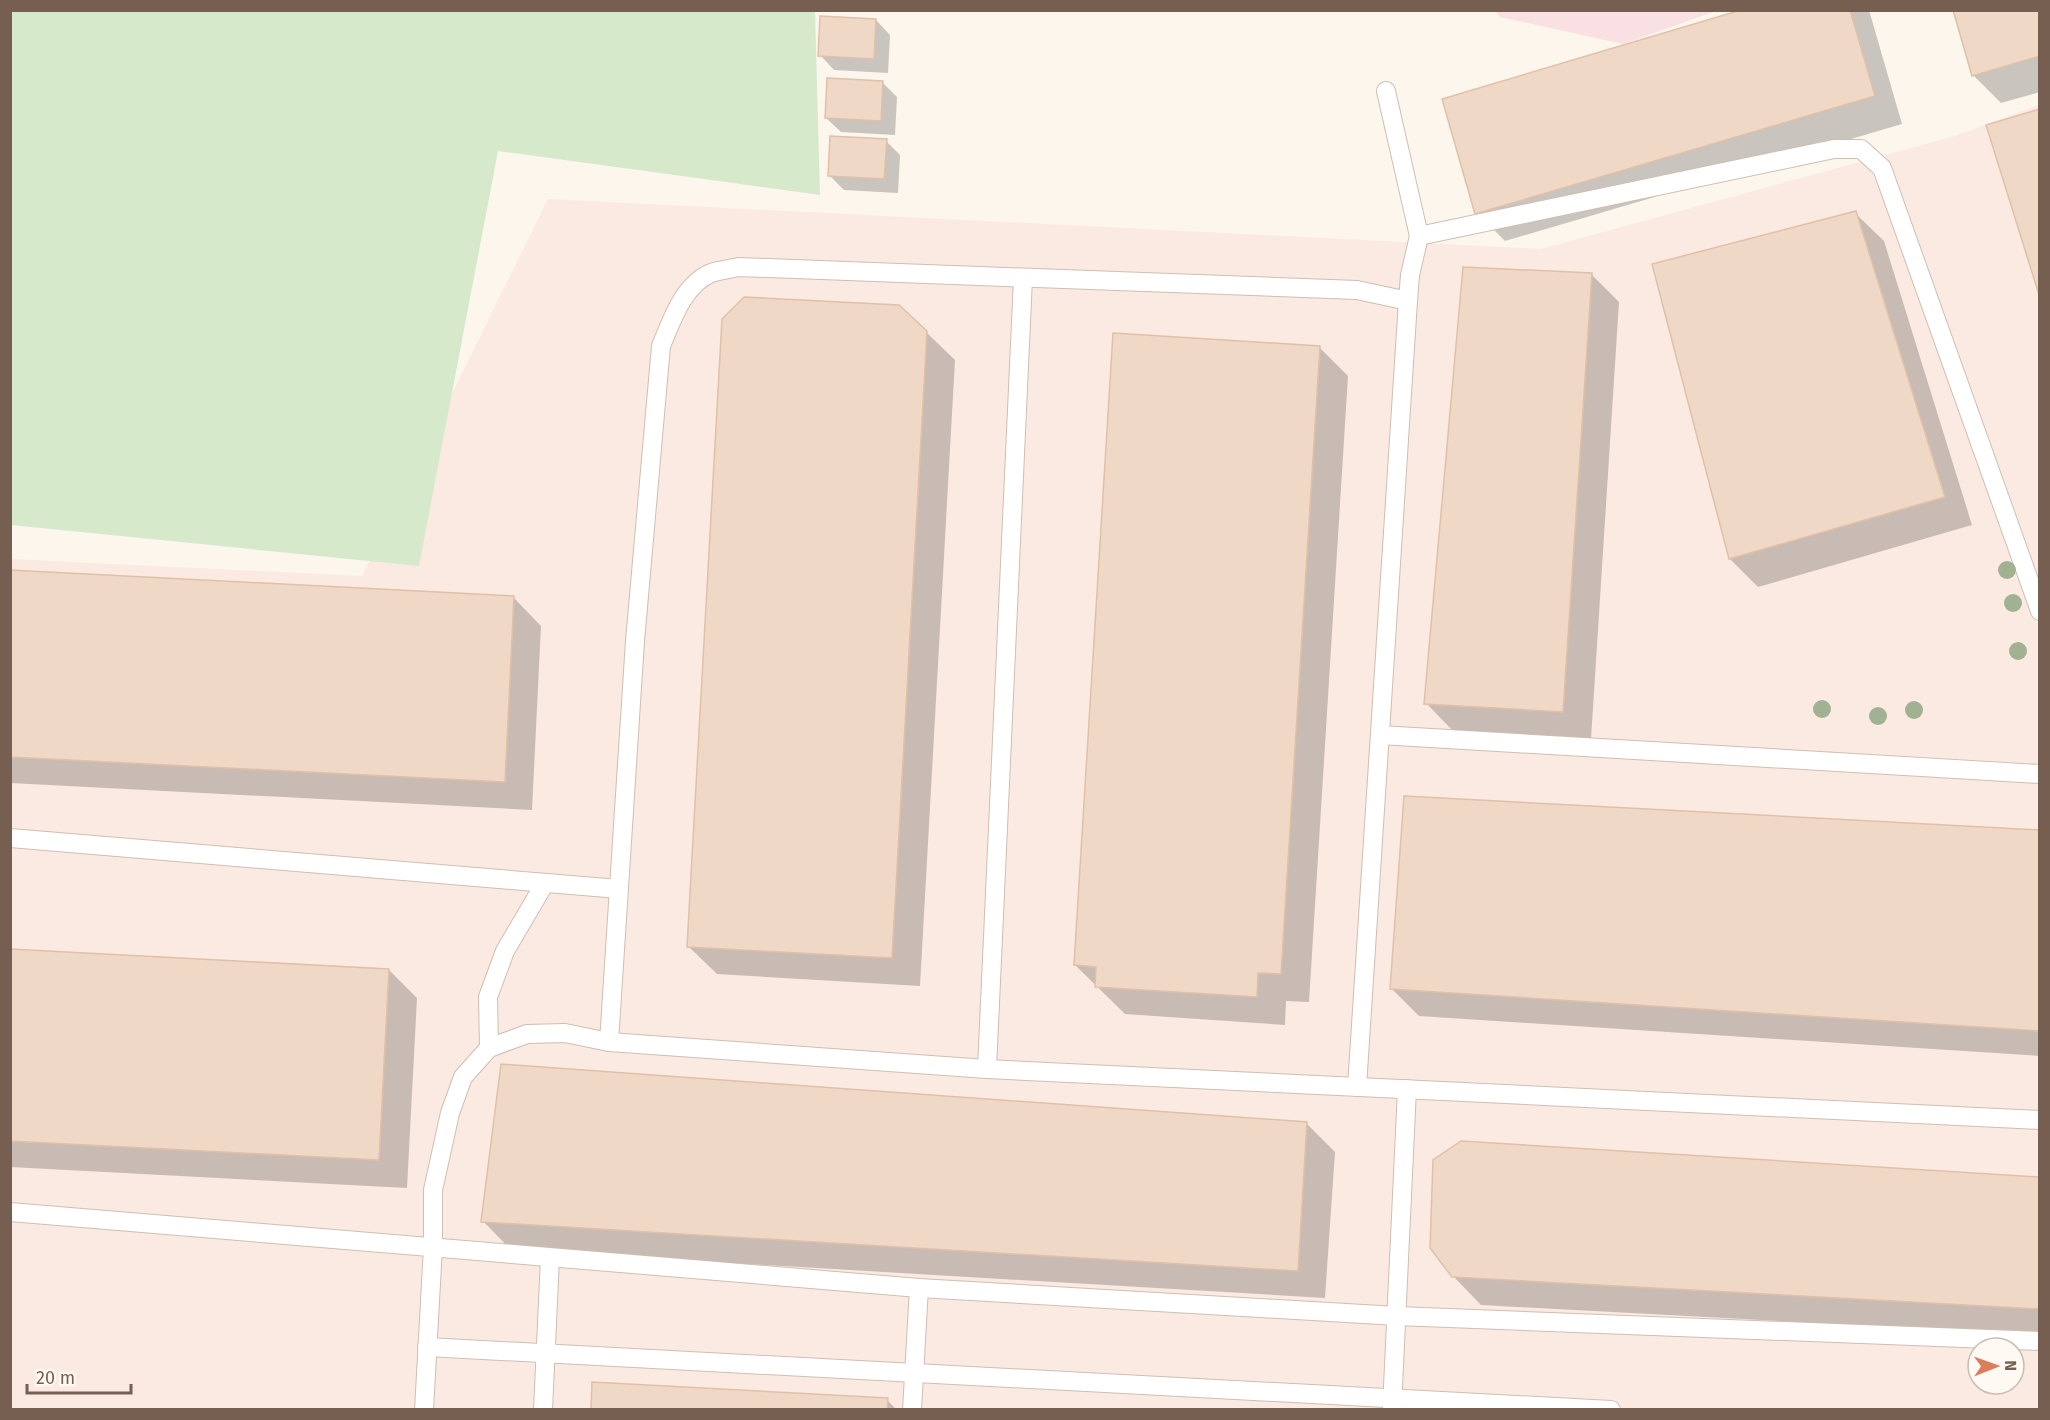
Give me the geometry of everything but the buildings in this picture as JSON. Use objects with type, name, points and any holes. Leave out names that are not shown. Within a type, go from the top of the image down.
[{"type":"lane","points":[[1357,1087],[1408,301],[1410,275],[1419,236],[1386,91]]},
{"type":"lane","points":[[1419,236],[1834,149],[1861,148],[1881,168],[2040,611]]},
{"type":"lane","points":[[609,1042],[634,641],[661,346],[675,313],[692,285],[711,273],[739,267],[1358,290],[1408,301]]},
{"type":"lane","points":[[987,1069],[1023,278]]},
{"type":"lane","points":[[1380,735],[2040,774]]},
{"type":"lane","points":[[10,838],[619,890]]},
{"type":"lane","points":[[489,1048],[488,997],[505,951],[545,883]]},
{"type":"lane","points":[[424,1410],[433,1247],[433,1190],[450,1113],[463,1077],[489,1048],[527,1034],[565,1033],[609,1042],[987,1069],[2040,1120]]},
{"type":"lane","points":[[1393,1404],[1407,1089]]},
{"type":"lane","points":[[10,1212],[919,1288],[1397,1316],[2040,1341]]},
{"type":"lane","points":[[543,1410],[550,1258]]},
{"type":"lane","points":[[912,1410],[919,1288]]},
{"type":"lane","points":[[427,1347],[914,1373],[1393,1404],[1611,1410]]},
{"type":"shaded area","points":[[1495,11],[1716,11],[1623,44],[1500,17]]},
{"type":"shaded area","points":[[2039,105],[2039,1409],[11,1409],[10,559],[362,576],[548,199],[1541,249],[1955,136]]},
{"type":"green space","points":[[10,11],[815,11],[820,195],[498,151],[419,566],[11,525]]}]
